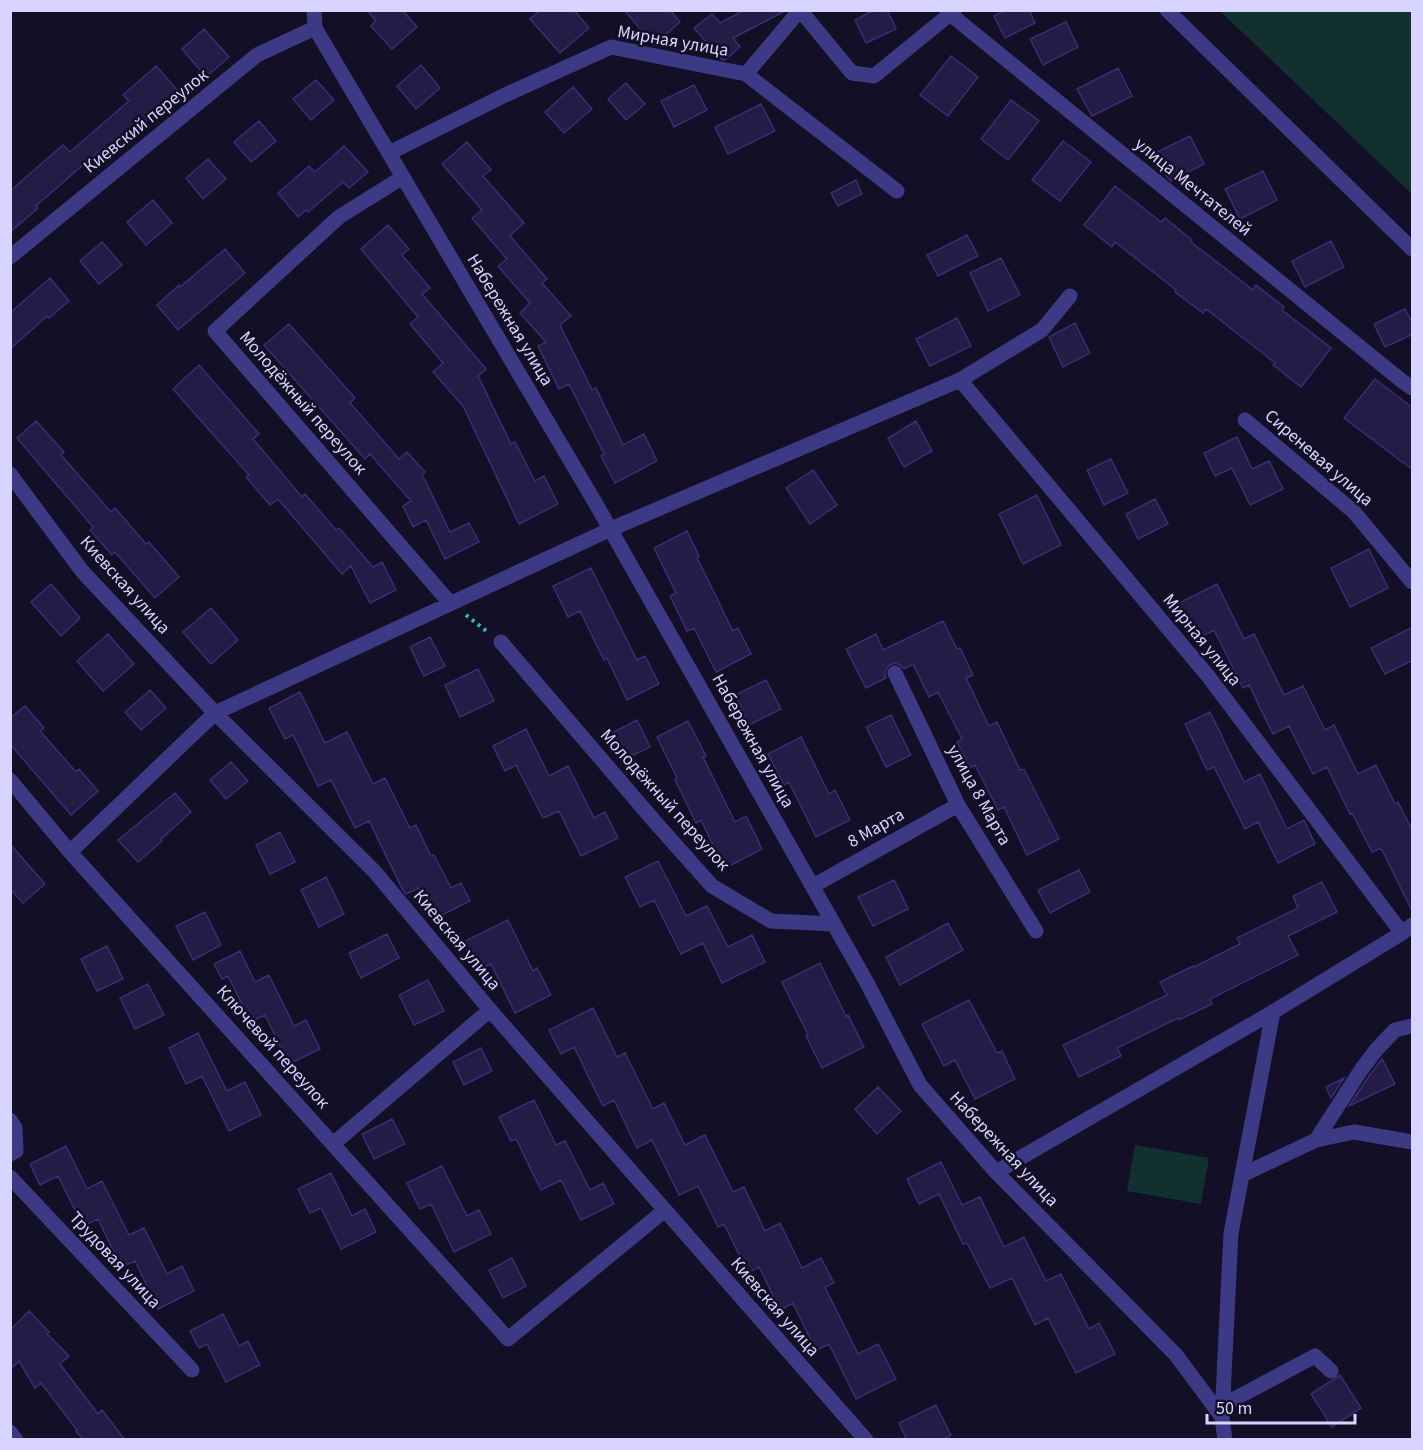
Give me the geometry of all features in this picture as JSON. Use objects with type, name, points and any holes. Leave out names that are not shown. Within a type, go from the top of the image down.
[{"type":"street","name":"Набережная улица","points":[[314,10],[315,28],[611,529],[866,981],[920,1085],[996,1172],[1176,1354],[1223,1411],[1225,1440]]},
{"type":"street","points":[[746,74],[800,10],[852,73],[874,76],[953,12]]},
{"type":"street","points":[[1167,10],[1413,249]]},
{"type":"street","name":"улица Мечтателей","points":[[953,12],[1413,388]]},
{"type":"street","name":"Киевский переулок","points":[[10,256],[257,55],[315,28]]},
{"type":"street","name":"Мирная улица","points":[[388,153],[503,96],[610,47],[746,74],[897,191]]},
{"type":"street","name":"Молодёжный переулок","points":[[403,177],[339,217],[215,331],[450,603]]},
{"type":"street","points":[[70,852],[215,713],[611,529],[960,380],[1042,330],[1070,296]]},
{"type":"street","name":"Мирная улица","points":[[960,380],[1208,676],[1407,929]]},
{"type":"street","name":"Сиреневая улица","points":[[1245,420],[1354,512],[1413,582]]},
{"type":"street","name":"Киевская улица","points":[[10,474],[82,571],[215,713],[375,872],[490,1010],[866,1440]]},
{"type":"street","name":"Молодёжный переулок","points":[[501,642],[712,886],[771,921],[834,924]]},
{"type":"street","name":"улица 8 Марта","points":[[895,673],[958,805],[1036,931]]},
{"type":"street","name":"Ключевой переулок","points":[[10,780],[70,852],[508,1339],[665,1210]]},
{"type":"street","name":"8 Марта","points":[[813,886],[958,805]]},
{"type":"street","points":[[996,1172],[1273,1012],[1407,929]]},
{"type":"street","points":[[333,1144],[490,1010]]},
{"type":"street","points":[[1223,1411],[1231,1233],[1273,1012]]},
{"type":"street","points":[[1316,1140],[1360,1070],[1376,1050],[1395,1030],[1413,1026]]},
{"type":"street","points":[[10,1120],[15,1128],[16,1151],[10,1154]]},
{"type":"street","points":[[1242,1175],[1316,1140],[1354,1132],[1413,1142]]},
{"type":"street","name":"Трудовая улица","points":[[10,1177],[192,1370]]},
{"type":"street","points":[[1223,1411],[1315,1356],[1330,1371]]},
{"type":"street","points":[[10,1432],[16,1440]]},
{"type":"path","points":[[450,603],[501,642]]},
{"type":"green space","points":[[1220,11],[1412,11],[1412,194]]},
{"type":"green space","points":[[1135,1145],[1209,1158],[1201,1204],[1127,1191]]},
{"type":"building","points":[[367,10],[402,10],[417,27],[392,49],[371,26],[376,21]]},
{"type":"building","points":[[540,10],[574,10],[589,28],[560,53],[530,19]]},
{"type":"building","points":[[624,10],[670,10],[680,22],[654,45]]},
{"type":"building","points":[[744,10],[787,10],[733,38],[740,47],[725,60],[721,59],[694,28],[712,14],[720,23]]},
{"type":"building","points":[[874,10],[887,10],[896,29],[866,43],[855,20]]},
{"type":"building","points":[[1005,10],[1029,10],[1035,23],[1005,38],[994,16]]},
{"type":"building","points":[[1066,22],[1078,47],[1043,65],[1030,39]]},
{"type":"building","points":[[204,29],[229,57],[206,77],[182,49]]},
{"type":"building","points":[[951,56],[978,77],[948,116],[920,95]]},
{"type":"building","points":[[421,65],[440,88],[416,109],[397,86]]},
{"type":"building","points":[[156,66],[179,92],[102,156],[98,152],[10,232],[10,191],[63,145],[70,152],[129,101],[123,95]]},
{"type":"building","points":[[1118,68],[1132,96],[1092,116],[1077,89]]},
{"type":"building","points":[[316,80],[334,100],[311,120],[293,99]]},
{"type":"building","points":[[626,83],[645,104],[626,120],[608,99]]},
{"type":"building","points":[[694,85],[707,110],[674,127],[661,101]]},
{"type":"building","points":[[573,87],[592,109],[564,133],[545,112]]},
{"type":"building","points":[[1011,100],[1039,121],[1008,160],[981,139]]},
{"type":"building","points":[[761,104],[775,131],[728,154],[715,127]]},
{"type":"building","points":[[259,121],[276,141],[251,162],[234,142]]},
{"type":"building","points":[[1190,136],[1204,164],[1171,181],[1155,153]]},
{"type":"building","points":[[1063,141],[1091,162],[1060,201],[1032,180]]},
{"type":"building","points":[[467,142],[491,170],[483,176],[524,223],[510,236],[547,279],[542,283],[571,316],[560,325],[592,390],[596,388],[623,445],[644,434],[657,461],[615,483],[601,456],[604,454],[569,384],[559,389],[538,346],[546,342],[520,313],[530,303],[498,266],[507,259],[472,218],[482,210],[442,164]]},
{"type":"building","points":[[344,146],[368,172],[349,188],[343,182],[308,212],[306,210],[298,217],[278,193],[309,166],[315,172]]},
{"type":"building","points":[[208,159],[226,179],[203,199],[186,178]]},
{"type":"building","points":[[1263,171],[1277,200],[1240,219],[1225,189]]},
{"type":"building","points":[[856,180],[862,194],[838,206],[831,193]]},
{"type":"building","points":[[1115,186],[1161,222],[1165,218],[1192,240],[1191,242],[1253,290],[1256,285],[1284,307],[1282,310],[1331,348],[1301,387],[1273,365],[1275,363],[1206,309],[1203,313],[1115,242],[1112,247],[1084,225]]},
{"type":"building","points":[[153,200],[172,223],[146,245],[127,222]]},
{"type":"building","points":[[388,225],[409,249],[402,255],[430,288],[422,294],[486,369],[478,376],[511,444],[515,442],[535,481],[544,476],[558,504],[519,524],[463,406],[433,372],[443,363],[410,324],[418,317],[361,249]]},
{"type":"building","points":[[967,235],[978,256],[938,276],[927,255]]},
{"type":"building","points":[[1331,241],[1344,267],[1305,287],[1292,261]]},
{"type":"building","points":[[102,242],[122,265],[99,284],[80,261]]},
{"type":"building","points":[[225,249],[245,273],[178,330],[157,305]]},
{"type":"building","points":[[1001,258],[1020,295],[988,311],[970,273]]},
{"type":"building","points":[[50,278],[69,301],[49,318],[47,316],[10,349],[10,313]]},
{"type":"building","points":[[1405,309],[1413,324],[1413,334],[1385,347],[1374,324]]},
{"type":"building","points":[[957,318],[971,346],[930,366],[916,339]]},
{"type":"building","points":[[1075,323],[1090,353],[1063,367],[1049,337]]},
{"type":"building","points":[[289,324],[355,398],[350,403],[399,459],[407,452],[425,472],[422,474],[450,532],[469,523],[479,542],[445,559],[426,520],[413,527],[403,506],[411,501],[370,454],[365,459],[264,345]]},
{"type":"building","points":[[199,365],[259,434],[253,439],[302,497],[305,494],[336,530],[339,528],[373,567],[382,562],[396,590],[370,603],[351,566],[342,574],[278,499],[270,505],[246,477],[249,475],[173,389]]},
{"type":"building","points":[[1375,379],[1413,408],[1413,470],[1344,418]]},
{"type":"building","points":[[36,421],[64,452],[61,455],[111,512],[115,508],[146,544],[149,542],[179,577],[155,598],[115,552],[112,555],[90,530],[93,527],[17,438]]},
{"type":"building","points":[[916,421],[932,451],[904,467],[888,438]]},
{"type":"building","points":[[1237,437],[1252,469],[1269,461],[1283,489],[1250,505],[1232,468],[1215,476],[1204,453]]},
{"type":"building","points":[[1111,459],[1128,493],[1104,505],[1087,470]]},
{"type":"building","points":[[813,470],[837,505],[810,524],[786,488]]},
{"type":"building","points":[[1037,495],[1061,545],[1023,564],[999,514]]},
{"type":"building","points":[[1155,499],[1168,524],[1138,539],[1126,514]]},
{"type":"building","points":[[687,531],[699,556],[697,558],[733,631],[738,628],[751,654],[716,672],[694,628],[687,631],[670,596],[676,593],[654,548]]},
{"type":"building","points":[[1369,549],[1388,588],[1350,607],[1331,568]]},
{"type":"building","points":[[591,568],[637,660],[645,656],[659,684],[627,700],[607,658],[604,660],[580,611],[568,617],[553,586]]},
{"type":"building","points":[[51,584],[80,618],[61,636],[31,602]]},
{"type":"building","points":[[1217,584],[1244,639],[1254,634],[1284,695],[1303,686],[1325,730],[1334,725],[1358,774],[1376,765],[1395,804],[1398,802],[1413,832],[1413,913],[1381,848],[1372,852],[1327,767],[1313,774],[1289,726],[1273,734],[1249,685],[1243,688],[1214,630],[1197,639],[1179,603]]},
{"type":"building","points":[[211,608],[238,640],[211,664],[183,632]]},
{"type":"building","points":[[943,621],[973,675],[966,678],[989,726],[997,722],[1020,770],[1024,769],[1059,839],[1027,855],[1004,807],[998,810],[975,765],[970,768],[957,742],[962,739],[938,692],[929,697],[913,664],[904,669],[895,663],[887,668],[886,678],[866,688],[846,649],[876,634],[883,650]]},
{"type":"building","points":[[1413,627],[1413,660],[1385,674],[1371,648]]},
{"type":"building","points":[[108,634],[134,664],[103,691],[77,661]]},
{"type":"building","points":[[430,637],[445,666],[424,676],[410,647]]},
{"type":"building","points":[[478,669],[494,701],[460,717],[445,685]]},
{"type":"building","points":[[766,680],[781,709],[749,725],[735,695]]},
{"type":"building","points":[[150,690],[166,708],[141,730],[125,712]]},
{"type":"building","points":[[300,692],[325,743],[347,732],[373,784],[385,778],[410,828],[416,825],[431,856],[434,855],[451,888],[461,883],[470,901],[434,919],[419,888],[406,894],[403,890],[369,821],[355,828],[331,780],[318,786],[293,735],[285,739],[269,708]]},
{"type":"building","points":[[25,706],[44,728],[40,731],[76,772],[79,769],[98,791],[71,815],[10,744],[10,718]]},
{"type":"building","points":[[1210,712],[1244,782],[1260,774],[1287,829],[1304,820],[1315,844],[1278,863],[1258,822],[1245,829],[1214,767],[1207,770],[1185,724]]},
{"type":"building","points":[[891,715],[911,755],[886,767],[866,727]]},
{"type":"building","points":[[637,720],[650,747],[621,761],[608,735]]},
{"type":"building","points":[[688,721],[735,822],[746,816],[762,849],[724,869],[701,820],[696,823],[657,737]]},
{"type":"building","points":[[526,729],[549,776],[568,766],[594,818],[605,812],[618,838],[581,856],[559,811],[543,818],[516,765],[505,771],[493,746]]},
{"type":"building","points":[[801,737],[829,794],[835,790],[850,820],[816,837],[789,782],[784,785],[768,754]]},
{"type":"building","points":[[231,762],[248,781],[226,799],[210,780]]},
{"type":"building","points":[[175,793],[191,812],[138,862],[118,840]]},
{"type":"building","points":[[280,832],[295,862],[270,874],[256,845]]},
{"type":"building","points":[[10,844],[45,884],[23,903],[10,889]]},
{"type":"building","points":[[658,861],[686,916],[707,906],[728,947],[752,935],[765,962],[722,983],[703,943],[681,954],[654,900],[640,907],[625,877]]},
{"type":"building","points":[[1079,870],[1090,892],[1050,913],[1038,890]]},
{"type":"building","points":[[326,877],[344,914],[319,927],[301,890]]},
{"type":"building","points":[[894,880],[908,909],[873,926],[858,897]]},
{"type":"building","points":[[1322,882],[1337,912],[1288,936],[1298,955],[1210,999],[1212,1004],[1117,1048],[1121,1056],[1079,1077],[1063,1045],[1167,995],[1160,982],[1240,944],[1237,938],[1298,908],[1293,896]]},
{"type":"building","points":[[205,912],[221,945],[193,960],[176,926]]},
{"type":"building","points":[[508,920],[533,971],[537,968],[551,995],[515,1013],[491,964],[478,970],[463,942]]},
{"type":"building","points":[[948,923],[963,950],[900,985],[886,957]]},
{"type":"building","points":[[387,934],[399,958],[361,978],[349,953]]},
{"type":"building","points":[[107,946],[123,979],[97,991],[81,959]]},
{"type":"building","points":[[240,951],[255,982],[269,975],[294,1026],[306,1020],[320,1049],[289,1064],[265,1015],[251,1022],[228,976],[222,979],[214,964]]},
{"type":"building","points":[[820,963],[864,1047],[822,1068],[782,982]]},
{"type":"building","points":[[428,980],[444,1011],[414,1025],[399,995]]},
{"type":"building","points":[[148,984],[164,1015],[135,1029],[120,998]]},
{"type":"building","points":[[969,1000],[997,1053],[1002,1051],[1015,1079],[975,1099],[955,1060],[944,1066],[922,1024]]},
{"type":"building","points":[[593,1008],[617,1057],[625,1053],[653,1109],[664,1103],[685,1145],[705,1135],[733,1192],[744,1187],[765,1231],[780,1223],[802,1268],[821,1258],[834,1283],[825,1287],[858,1354],[878,1344],[896,1379],[856,1399],[829,1344],[816,1351],[793,1303],[780,1310],[759,1267],[748,1273],[724,1224],[718,1227],[698,1186],[679,1195],[652,1140],[637,1148],[614,1100],[603,1106],[574,1047],[561,1054],[549,1030]]},
{"type":"building","points":[[198,1033],[227,1091],[245,1082],[261,1115],[229,1131],[202,1076],[186,1084],[169,1048]]},
{"type":"building","points":[[481,1048],[492,1071],[464,1085],[453,1062]]},
{"type":"building","points":[[1382,1059],[1395,1084],[1349,1106],[1369,1076]]},
{"type":"building","points":[[1344,1078],[1331,1098],[1326,1087]]},
{"type":"building","points":[[878,1087],[901,1111],[877,1134],[855,1109]]},
{"type":"building","points":[[534,1100],[556,1145],[565,1141],[590,1190],[603,1183],[614,1204],[581,1220],[561,1180],[541,1190],[516,1139],[511,1141],[499,1117]]},
{"type":"building","points":[[392,1119],[405,1144],[374,1159],[362,1134]]},
{"type":"building","points":[[66,1146],[87,1189],[102,1181],[129,1235],[144,1228],[167,1274],[182,1266],[194,1291],[158,1309],[135,1261],[121,1267],[98,1219],[83,1226],[58,1176],[40,1185],[30,1164]]},
{"type":"building","points":[[941,1162],[962,1205],[980,1197],[1004,1247],[1024,1237],[1046,1281],[1061,1274],[1089,1329],[1099,1323],[1115,1354],[1076,1373],[1048,1318],[1035,1325],[1012,1278],[990,1288],[967,1243],[963,1244],[939,1194],[919,1204],[907,1179]]},
{"type":"building","points":[[442,1166],[467,1216],[479,1210],[491,1234],[454,1252],[431,1204],[420,1209],[407,1183]]},
{"type":"building","points":[[331,1173],[352,1216],[365,1209],[376,1232],[341,1249],[321,1208],[310,1213],[298,1189]]},
{"type":"building","points":[[512,1258],[526,1286],[503,1298],[489,1270]]},
{"type":"building","points":[[29,1311],[49,1332],[47,1334],[69,1356],[60,1364],[98,1414],[102,1410],[125,1440],[83,1440],[41,1383],[35,1388],[19,1361],[10,1370],[10,1330]]},
{"type":"building","points":[[223,1314],[239,1346],[248,1341],[260,1365],[226,1382],[207,1344],[199,1348],[190,1331]]},
{"type":"building","points":[[1340,1375],[1361,1408],[1332,1427],[1311,1394]]},
{"type":"building","points":[[936,1405],[951,1435],[942,1440],[907,1440],[899,1423]]}]
